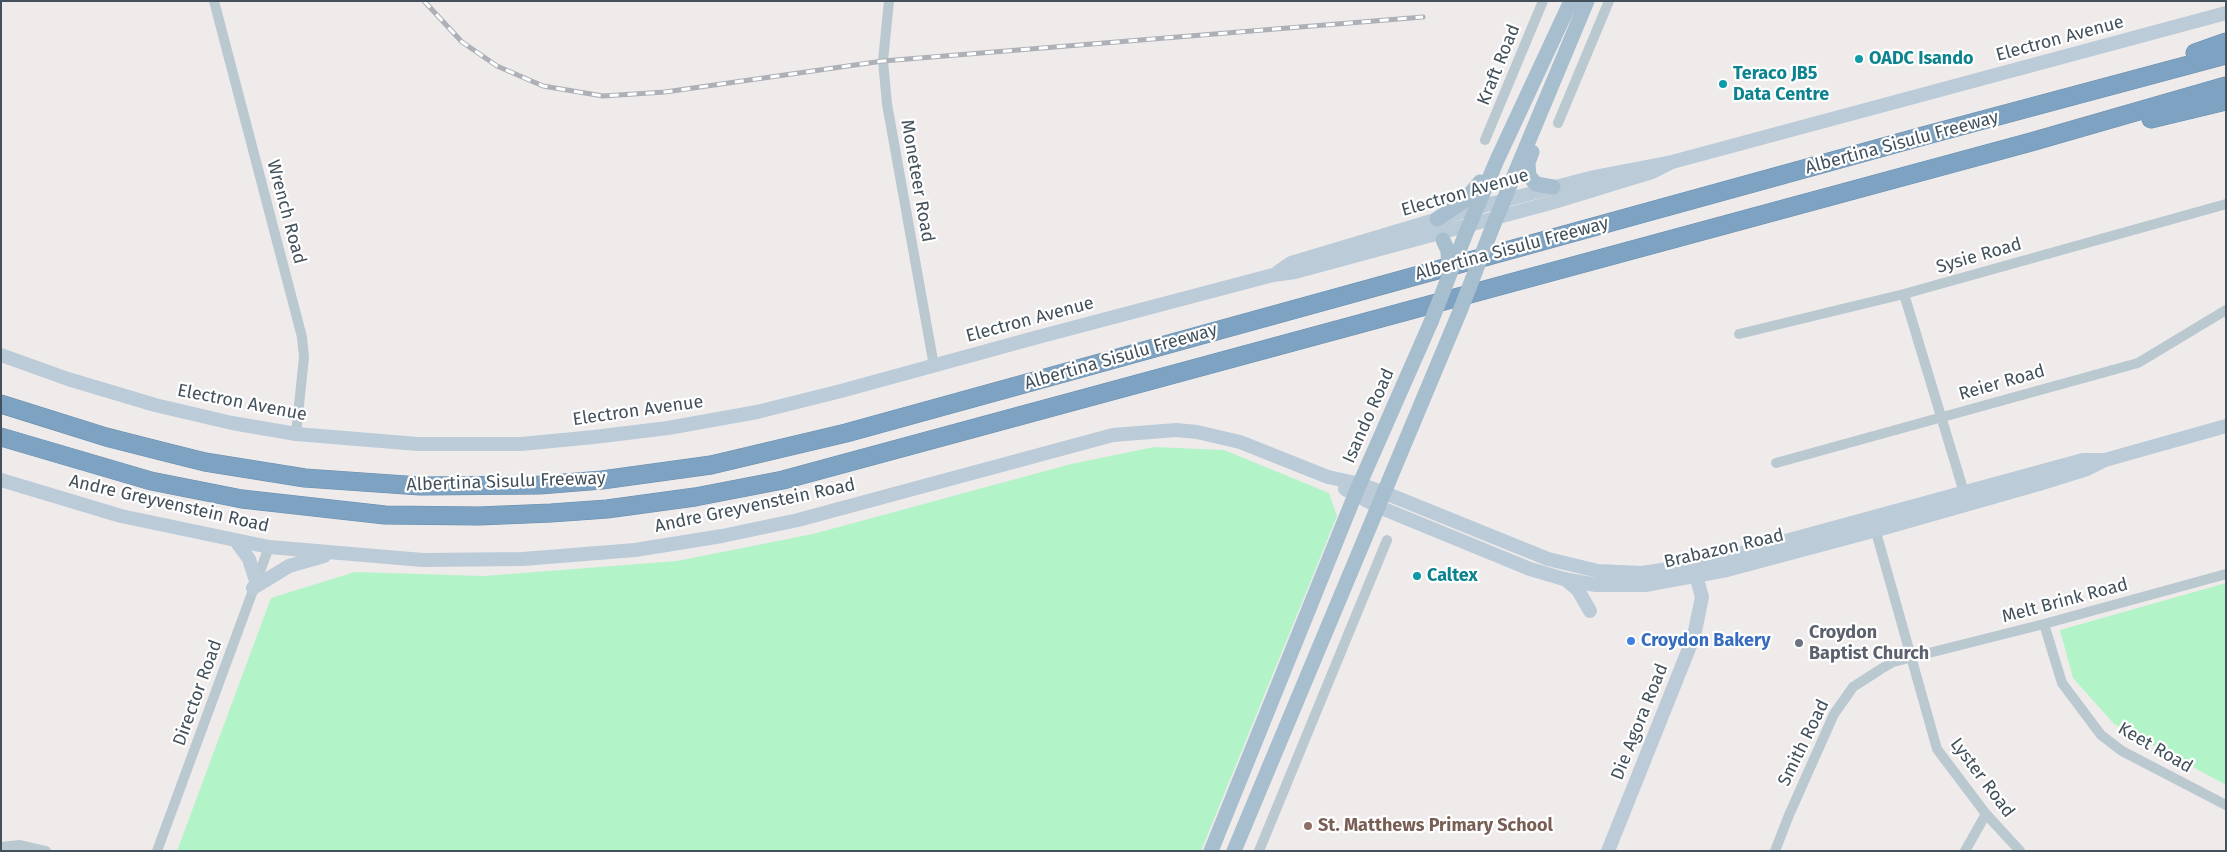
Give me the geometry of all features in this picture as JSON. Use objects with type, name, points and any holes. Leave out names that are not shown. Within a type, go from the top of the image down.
[{"type":"highway","points":[[2125,82],[2226,42]]},
{"type":"highway","name":"Albertina Sisulu Freeway","points":[[1,404],[160,452],[305,478],[420,486],[486,486],[602,480],[693,468],[764,454],[846,433],[2226,55]]},
{"type":"highway","name":"Albertina Sisulu Freeway","points":[[1,437],[151,481],[242,499],[385,515],[479,516],[551,513],[607,509],[695,497],[783,480],[2084,128],[2226,86]]},
{"type":"highway","points":[[2084,128],[2110,128],[2226,101]]},
{"type":"main road","name":"Isando Road","points":[[1212,851],[1358,490],[1431,322],[1475,208],[1571,1]]},
{"type":"main road","points":[[1234,851],[1382,500],[1587,1]]},
{"type":"main road","name":"Electron Avenue","points":[[1438,231],[1475,208],[1553,187],[1672,162],[2226,13]]},
{"type":"main road","points":[[1537,124],[1539,134],[1528,163],[1528,176],[1536,184],[1553,187]]},
{"type":"main road","points":[[1448,277],[1448,251],[1438,231],[1497,160]]},
{"type":"main road","name":"Electron Avenue","points":[[1,355],[68,379],[155,405],[232,423],[296,434],[418,444],[521,444],[594,437],[668,428],[757,412],[1273,275],[1292,263],[1345,253],[1438,231],[1467,228],[1495,222],[1652,172],[1672,162]]},
{"type":"main road","name":"Brabazon Road","points":[[1819,538],[1872,516],[1966,498],[2077,473],[2105,460],[2226,426]]},
{"type":"main road","name":"Andre Greyvenstein Road","points":[[1,480],[113,514],[236,541],[268,547],[336,554],[423,560],[495,560],[579,555],[661,546],[722,536],[798,520],[1081,443],[1138,432],[1176,430],[1220,436],[1264,450],[1358,490]]},
{"type":"main road","name":"Brabazon Road","points":[[1358,490],[1530,568],[1564,579],[1596,584],[1631,586],[1819,538],[1876,530],[1966,498]]},
{"type":"main road","name":"Brabazon Road","points":[[1382,500],[1523,550],[1598,571],[1642,573],[1695,571]]},
{"type":"main road","points":[[236,541],[249,559],[255,585],[289,566],[336,554]]},
{"type":"main road","name":"Die Agora Road","points":[[1608,851],[1694,636],[1702,597],[1695,571]]},
{"type":"main road","points":[[1564,579],[1578,590],[1590,611]]},
{"type":"street","name":"Wrench Road","points":[[214,1],[302,337],[304,357],[296,434]]},
{"type":"street","name":"Moneteer Road","points":[[889,1],[883,61],[887,104],[934,366]]},
{"type":"street","name":"Kraft Road","points":[[1486,140],[1543,1]]},
{"type":"street","points":[[1558,123],[1609,1]]},
{"type":"street","name":"Sysie Road","points":[[1739,334],[1904,294],[2226,204]]},
{"type":"street","points":[[1904,294],[1966,498]]},
{"type":"street","name":"Reier Road","points":[[1776,463],[2143,361],[2226,310]]},
{"type":"street","name":"Lyster Road","points":[[1872,516],[1913,657],[1937,749],[1986,814],[2020,851]]},
{"type":"street","points":[[1259,851],[1387,540]]},
{"type":"street","name":"Director Road","points":[[157,851],[268,547]]},
{"type":"street","name":"Melt Brink Road","points":[[1913,657],[2044,624],[2226,574]]},
{"type":"street","name":"Keet Road","points":[[2044,624],[2062,683],[2101,735],[2122,751],[2226,805]]},
{"type":"street","name":"Smith Road","points":[[1775,851],[1825,732],[1841,702],[1854,687],[1875,672],[1893,662],[1913,657]]},
{"type":"street","points":[[1965,851],[1986,814]]},
{"type":"street","points":[[1,847],[20,845],[46,851]]},
{"type":"green space","points":[[1154,447],[1224,450],[1329,493],[1337,516],[1201,851],[177,851],[271,598],[355,572],[484,576],[677,561],[813,534],[1071,464]]},
{"type":"green space","points":[[2226,583],[2226,785],[2114,724],[2073,678],[2060,630]]},
{"type":"railway","points":[[424,1],[462,42],[497,66],[543,86],[603,96],[665,92],[883,61],[1423,17]]},
{"type":"place","name":"OADC Isando","points":[[1859,59]]},
{"type":"place","name":"Teraco JB5 Data Centre","points":[[1723,84]]},
{"type":"place","name":"Caltex","points":[[1417,576]]},
{"type":"place","name":"Croydon Bakery","points":[[1631,641]]},
{"type":"place","name":"Croydon Baptist Church","points":[[1799,643]]},
{"type":"place","name":"St. Matthews Primary School","points":[[1308,826]]}]
